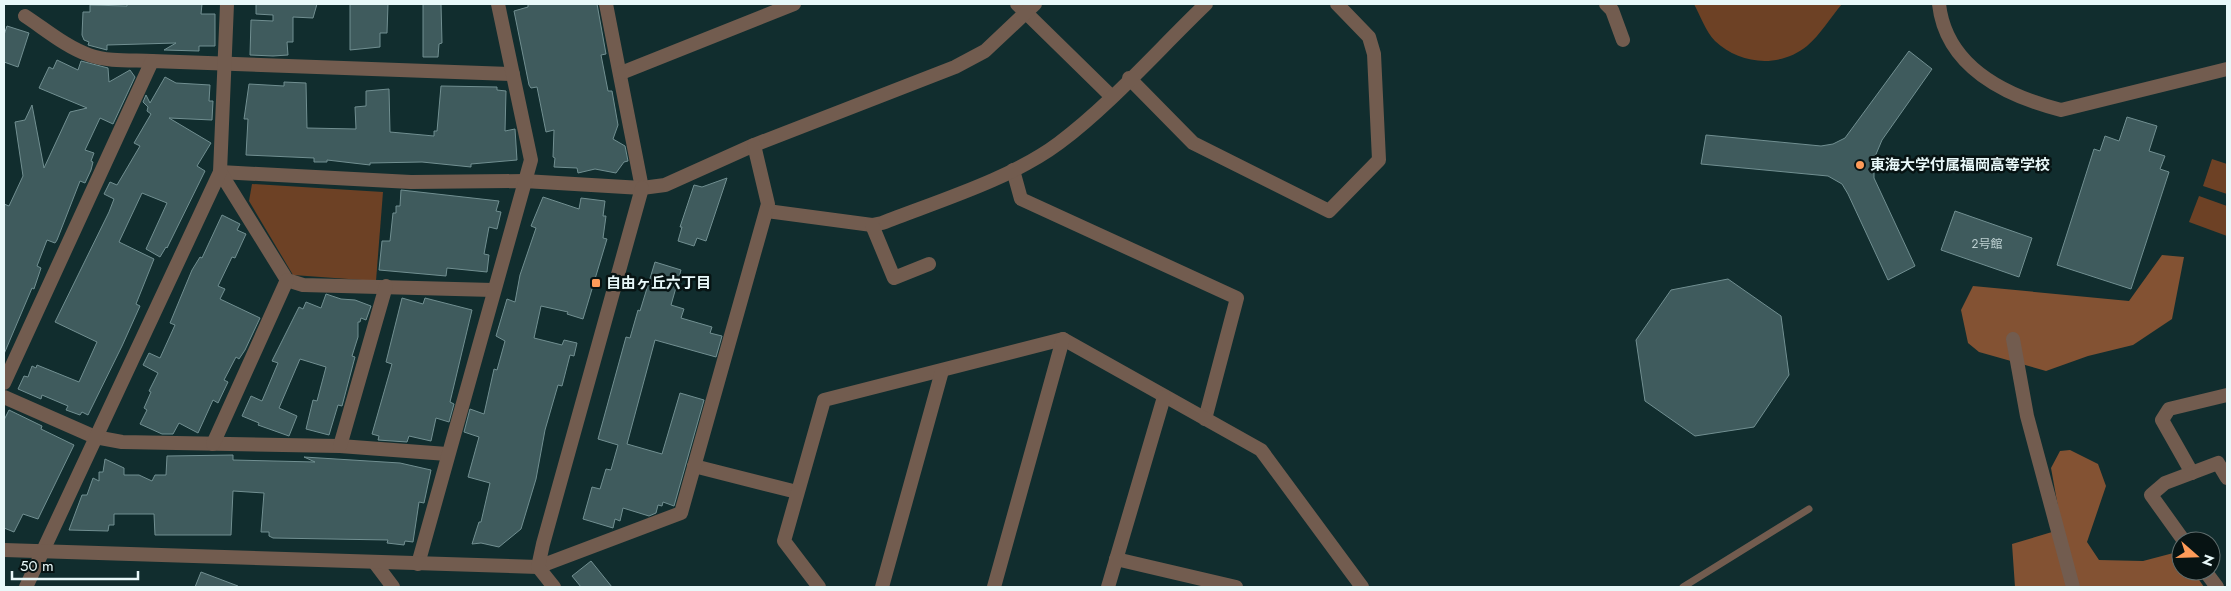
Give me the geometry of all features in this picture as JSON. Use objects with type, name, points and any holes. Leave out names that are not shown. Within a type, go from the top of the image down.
[{"type":"street","points":[[26,587],[220,172],[227,4]]},
{"type":"street","points":[[418,564],[530,160],[498,4]]},
{"type":"street","points":[[538,567],[642,188],[606,4]]},
{"type":"street","points":[[621,73],[794,4]]},
{"type":"street","points":[[766,211],[872,225],[882,223],[1013,170],[1058,144],[1111,96],[1206,4]]},
{"type":"street","points":[[1129,78],[1193,143],[1329,211],[1379,160],[1374,54],[1369,37],[1337,4]]},
{"type":"street","points":[[1606,4],[1612,10],[1623,40]]},
{"type":"street","points":[[1938,4],[1948,38],[1958,55],[1972,68],[1988,80],[2043,105],[2061,110],[2227,69]]},
{"type":"street","points":[[220,172],[411,182],[524,181],[642,188],[665,185],[754,145],[955,67],[985,50],[1026,7],[1111,96]]},
{"type":"street","points":[[25,16],[70,46],[89,55],[106,58],[513,74]]},
{"type":"street","points":[[4,383],[152,61]]},
{"type":"street","points":[[4,550],[538,567],[681,513],[768,204],[754,145]]},
{"type":"street","points":[[1013,170],[1021,199],[1237,298],[1205,419]]},
{"type":"street","points":[[220,172],[287,280],[304,285],[493,290]]},
{"type":"street","points":[[872,225],[894,278],[929,264]]},
{"type":"street","points":[[213,444],[287,280]]},
{"type":"street","points":[[340,446],[386,286]]},
{"type":"street","points":[[819,587],[784,541],[824,400],[1063,339],[1261,450],[1362,587]]},
{"type":"street","points":[[994,587],[1063,339]]},
{"type":"street","points":[[2013,339],[2027,416],[2073,587]]},
{"type":"street","points":[[882,587],[942,371]]},
{"type":"street","points":[[2192,472],[2162,420],[2168,410],[2227,395]]},
{"type":"street","points":[[4,397],[95,437],[122,442],[340,446],[447,454]]},
{"type":"street","points":[[1108,587],[1164,397]]},
{"type":"street","points":[[2177,531],[2151,495],[2165,483],[2218,462],[2227,478]]},
{"type":"street","points":[[694,466],[797,492]]},
{"type":"street","points":[[1116,559],[1236,587]]},
{"type":"street","points":[[375,563],[393,587]]},
{"type":"street","points":[[538,567],[554,587]]},
{"type":"lane","points":[[1683,587],[1809,509]]},
{"type":"shaded area","points":[[1694,4],[1842,4],[1807,46],[1785,58],[1760,61],[1736,55],[1715,41]]},
{"type":"shaded area","points":[[2212,159],[2227,164],[2227,194],[2203,186]]},
{"type":"shaded area","points":[[252,184],[383,192],[376,281],[293,275],[249,201]]},
{"type":"shaded area","points":[[2199,196],[2227,206],[2227,236],[2189,222]]},
{"type":"shaded area","points":[[2162,255],[2184,257],[2172,319],[2133,345],[2088,356],[2046,371],[1979,352],[1968,343],[1961,310],[1973,286],[2129,301]]},
{"type":"shaded area","points":[[2070,450],[2098,464],[2106,486],[2087,542],[2099,560],[2143,561],[2171,554],[2171,581],[2200,581],[2204,587],[2015,587],[2012,544],[2062,529],[2051,468],[2060,451]]},
{"type":"building","points":[[127,4],[202,4],[201,14],[215,14],[215,46],[199,46],[199,51],[164,50],[176,43],[107,45],[107,50],[88,45],[89,42],[84,40],[82,35],[83,12],[90,12],[90,5],[127,6]]},
{"type":"building","points":[[256,4],[317,4],[313,18],[293,17],[293,42],[287,42],[288,55],[273,56],[250,55],[251,20],[273,21],[273,15],[256,14]]},
{"type":"building","points":[[350,4],[388,4],[387,33],[380,33],[380,47],[350,50]]},
{"type":"building","points":[[423,4],[441,4],[442,43],[439,44],[438,57],[423,57]]},
{"type":"building","points":[[528,4],[597,4],[606,54],[601,55],[608,91],[612,91],[618,125],[613,139],[625,146],[628,161],[624,162],[616,173],[595,169],[578,173],[577,168],[554,167],[554,130],[546,132],[537,87],[531,88],[529,85],[514,11],[528,7]]},
{"type":"building","points":[[7,26],[29,33],[18,67],[4,62],[4,35]]},
{"type":"building","points":[[1909,51],[1932,69],[1882,140],[1874,159],[1874,178],[1915,266],[1888,280],[1848,194],[1842,184],[1828,176],[1701,164],[1706,135],[1821,146],[1833,144],[1845,138]]},
{"type":"building","points":[[57,60],[78,70],[81,61],[108,68],[109,82],[130,70],[135,77],[113,124],[100,118],[85,150],[94,153],[91,161],[93,162],[91,170],[85,183],[80,181],[57,240],[55,243],[47,240],[37,266],[41,268],[34,289],[32,288],[4,354],[4,204],[9,206],[23,176],[15,122],[25,120],[32,105],[44,168],[70,112],[87,108],[39,88],[49,67],[53,69]]},
{"type":"building","points":[[165,77],[176,83],[210,85],[209,101],[213,101],[212,120],[169,118],[211,143],[197,166],[205,171],[167,248],[160,257],[146,249],[167,203],[142,193],[119,242],[154,259],[136,304],[140,306],[122,346],[88,415],[82,412],[80,415],[66,410],[68,406],[42,395],[41,399],[18,389],[24,376],[28,377],[32,366],[36,368],[37,365],[79,382],[97,342],[55,322],[114,199],[104,194],[110,182],[117,185],[140,146],[134,143],[151,114],[147,111],[148,107],[143,102],[146,95],[150,103]]},
{"type":"building","points":[[284,82],[306,83],[307,128],[356,129],[355,107],[366,106],[366,91],[389,89],[390,132],[434,136],[434,131],[437,131],[441,86],[497,87],[497,90],[506,91],[505,131],[515,129],[517,160],[471,164],[471,167],[422,162],[370,163],[370,165],[327,160],[327,162],[314,162],[314,158],[246,155],[248,119],[244,119],[249,84],[284,86]]},
{"type":"building","points":[[2127,117],[2157,126],[2149,151],[2165,156],[2160,169],[2169,172],[2131,289],[2057,265],[2094,149],[2100,151],[2105,136],[2119,141]]},
{"type":"building","points":[[727,178],[706,241],[697,238],[694,246],[678,241],[682,227],[680,227],[694,185],[702,187]]},
{"type":"building","points":[[401,190],[499,201],[496,211],[501,212],[497,229],[489,227],[484,254],[489,255],[487,272],[447,268],[446,276],[379,270],[382,241],[390,241],[393,213],[396,213],[396,206],[400,206]]},
{"type":"building","points":[[543,197],[579,209],[581,198],[605,201],[603,216],[606,216],[603,238],[607,239],[583,319],[567,314],[568,312],[541,306],[534,338],[562,345],[564,340],[577,343],[574,356],[570,355],[562,386],[558,385],[545,430],[536,479],[521,529],[499,547],[481,543],[472,544],[479,522],[481,522],[490,483],[468,477],[479,437],[464,432],[470,409],[484,414],[494,369],[497,370],[505,341],[496,336],[507,299],[515,302],[520,275],[536,228],[531,226]]},
{"type":"building","points":[[1955,211],[2032,238],[2019,277],[1941,250]]},
{"type":"building","points":[[222,215],[240,224],[237,230],[246,234],[235,258],[232,257],[218,286],[225,289],[220,299],[260,318],[245,350],[239,359],[236,357],[224,380],[228,382],[218,403],[213,400],[198,433],[179,423],[173,434],[162,434],[140,424],[147,410],[144,408],[151,392],[149,391],[158,373],[143,365],[149,353],[160,358],[175,325],[170,323],[192,270],[200,257],[202,258]]},
{"type":"building","points":[[655,262],[681,270],[671,305],[684,309],[681,318],[712,327],[710,333],[722,336],[716,357],[655,340],[627,444],[662,454],[680,393],[704,400],[674,506],[663,502],[662,506],[658,505],[656,513],[649,516],[623,508],[620,521],[615,519],[613,528],[583,519],[592,487],[600,489],[606,469],[611,470],[618,445],[598,439],[626,337],[630,338]]},
{"type":"building","points":[[1728,279],[1781,316],[1789,375],[1754,427],[1695,436],[1645,401],[1636,340],[1671,290]]},
{"type":"building","points":[[326,294],[341,299],[355,300],[371,306],[366,320],[361,318],[360,322],[358,322],[358,337],[352,356],[355,357],[342,406],[338,405],[329,435],[306,429],[313,400],[317,401],[326,367],[300,359],[279,408],[297,416],[289,436],[258,425],[259,423],[242,416],[251,396],[262,401],[278,363],[272,361],[299,307],[303,309],[306,302],[321,308]]},
{"type":"building","points":[[402,298],[423,304],[425,298],[472,310],[450,402],[454,404],[449,422],[436,418],[431,441],[409,436],[407,442],[378,440],[379,436],[372,434],[392,364],[386,362]]},
{"type":"building","points":[[9,410],[42,426],[41,429],[74,445],[38,519],[23,514],[14,532],[4,528],[4,420]]},
{"type":"building","points":[[233,455],[233,460],[315,462],[304,457],[400,463],[431,470],[424,503],[419,502],[413,542],[405,541],[404,545],[387,543],[388,540],[273,538],[269,536],[269,532],[261,532],[264,493],[233,491],[231,535],[155,535],[154,514],[114,514],[114,525],[109,525],[108,531],[69,530],[82,495],[87,495],[93,478],[99,481],[99,472],[103,472],[105,459],[124,468],[124,475],[139,475],[152,481],[155,475],[166,475],[167,456]]},
{"type":"building","points":[[591,561],[612,587],[581,587],[572,576]]},
{"type":"building","points":[[201,572],[238,586],[195,587]]},
{"type":"place","name":"東海大学付属福岡高等学校","points":[[1860,165]]},
{"type":"place","name":"自由ヶ丘六丁目","points":[[596,283]]}]
